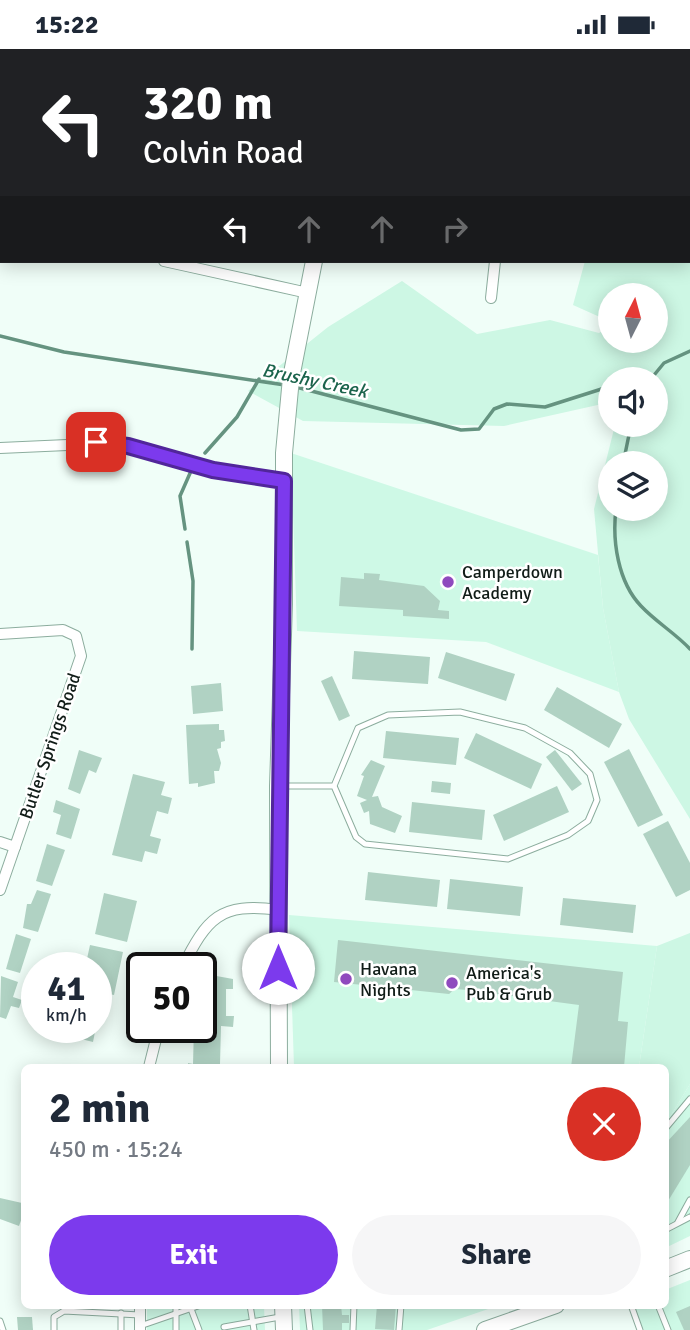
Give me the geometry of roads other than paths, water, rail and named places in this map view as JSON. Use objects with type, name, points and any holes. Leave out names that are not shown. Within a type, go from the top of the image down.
[{"type":"main road","points":[[279,1064],[278,786],[284,604],[284,481],[287,416],[294,360],[314,263]]},
{"type":"main road","points":[[669,1268],[689,1263]]},
{"type":"main road","points":[[485,1330],[545,1309]]},
{"type":"street","points":[[173,263],[307,293]]},
{"type":"street","points":[[491,298],[495,263]]},
{"type":"street","points":[[0,448],[112,443],[213,470],[284,481]]},
{"type":"street","name":"Butler Springs Road","points":[[0,634],[63,630],[76,636],[81,656],[0,890]]},
{"type":"street","points":[[0,842],[15,847]]},
{"type":"street","points":[[191,952],[202,932],[218,915],[247,906],[278,910]]},
{"type":"street","points":[[150,1064],[155,1043]]},
{"type":"lane","points":[[460,712],[525,728],[570,753],[590,774],[597,800],[588,821],[568,835],[508,859],[365,844],[356,837],[334,786],[358,728],[388,715],[460,712]]},
{"type":"lane","points":[[278,786],[334,786]]},
{"type":"lane","points":[[669,1124],[690,1099]]},
{"type":"lane","points":[[677,1224],[690,1200]]},
{"type":"lane","points":[[669,1228],[690,1217]]},
{"type":"lane","points":[[176,1309],[176,1330]]},
{"type":"lane","points":[[54,1330],[54,1317],[64,1311],[121,1313],[144,1321],[191,1309],[199,1330]]},
{"type":"lane","points":[[251,1309],[254,1330]]},
{"type":"lane","points":[[307,1309],[310,1330]]},
{"type":"lane","points":[[353,1330],[354,1309]]},
{"type":"lane","points":[[399,1330],[401,1309]]},
{"type":"lane","points":[[632,1309],[640,1330]]},
{"type":"lane","points":[[660,1309],[668,1330]]},
{"type":"lane","points":[[121,1313],[121,1330]]},
{"type":"lane","points":[[224,1327],[286,1313]]},
{"type":"lane","points":[[0,1321],[3,1330]]},
{"type":"waterway","name":"Brushy Creek","points":[[0,336],[64,352],[285,385]]},
{"type":"waterway","name":"Brushy Creek","points":[[661,367],[690,351]]},
{"type":"waterway","points":[[205,453],[237,417],[259,379]]},
{"type":"waterway","name":"Brushy Creek","points":[[296,387],[461,430],[479,429],[494,409],[507,404],[545,407],[598,390]]},
{"type":"waterway","points":[[626,451],[629,437]]},
{"type":"waterway","points":[[185,529],[180,496],[191,471]]},
{"type":"waterway","points":[[616,521],[618,561],[633,596],[690,649]]},
{"type":"waterway","points":[[187,542],[193,581],[192,649]]},
{"type":"place","name":"Camperdown Academy","points":[[448,582]]},
{"type":"place","name":"Havana Nights","points":[[346,979]]},
{"type":"place","name":"America's Pub & Grub","points":[[452,983]]}]
